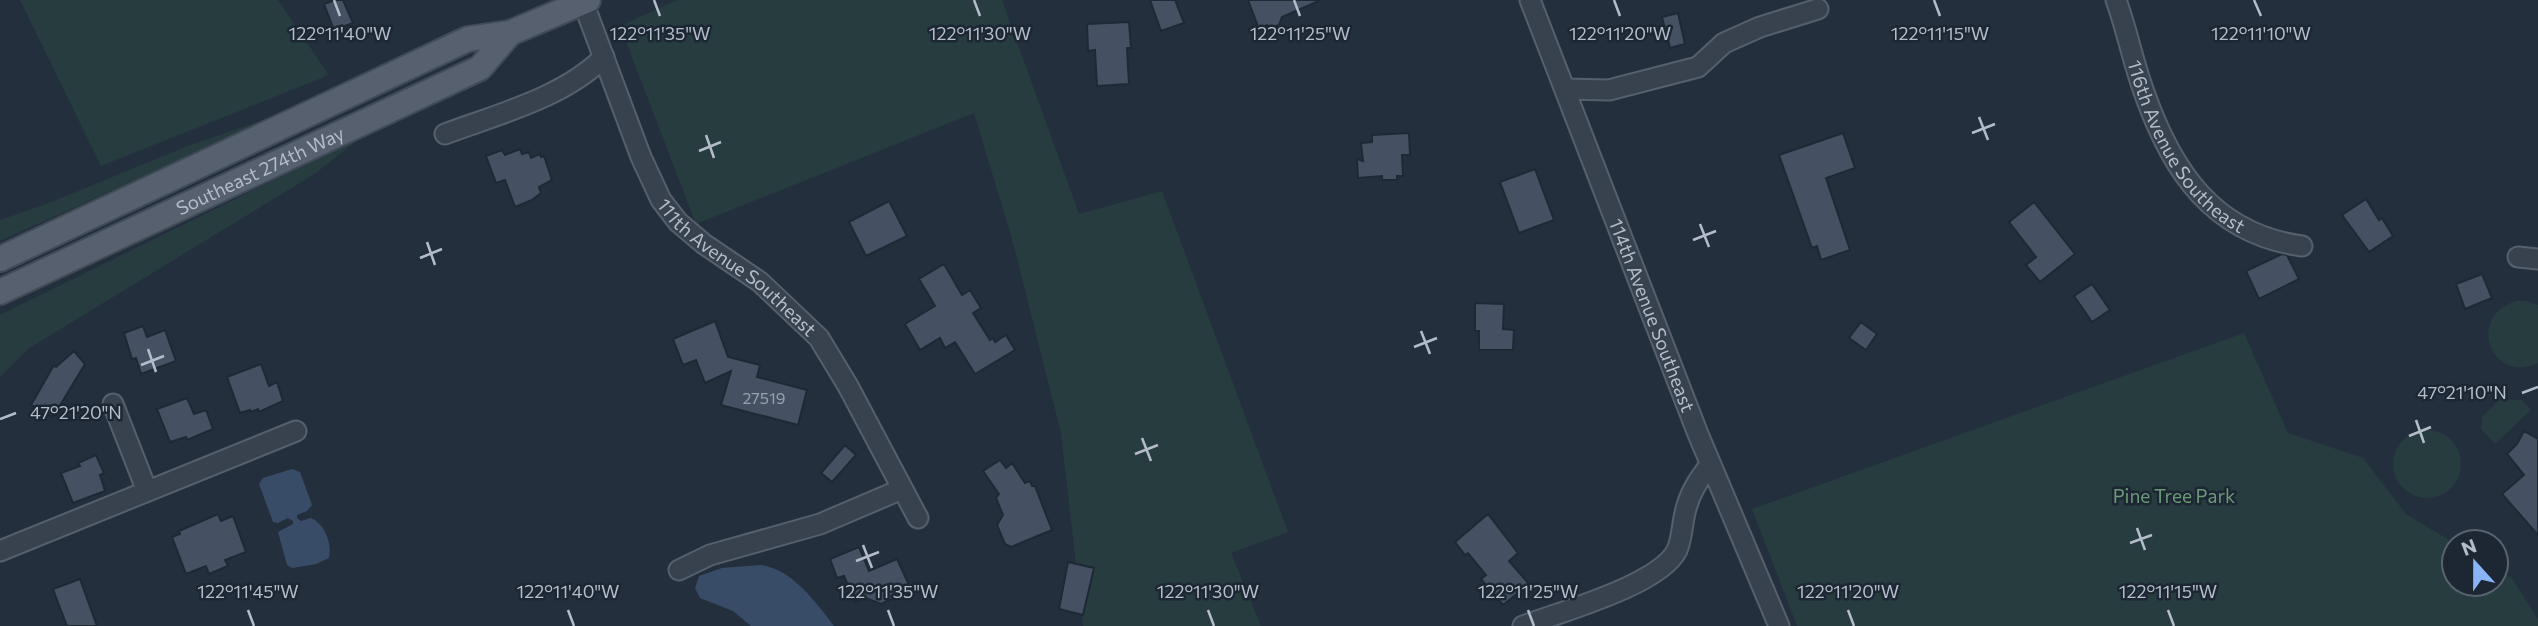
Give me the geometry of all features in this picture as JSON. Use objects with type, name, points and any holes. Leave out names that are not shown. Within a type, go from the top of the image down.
[{"type":"main road","name":"Southeast 274th Way","points":[[0,259],[468,39],[510,33],[586,1]]},
{"type":"main road","name":"Southeast 274th Way","points":[[0,292],[480,68],[510,33]]},
{"type":"street","name":"114th Avenue Southeast","points":[[1531,0],[1710,466],[1779,626]]},
{"type":"street","name":"116th Avenue Southeast","points":[[2116,0],[2144,93],[2187,180],[2209,205],[2236,225],[2268,240],[2302,246]]},
{"type":"street","name":"111th Avenue Southeast","points":[[586,1],[641,158],[661,200],[678,222],[704,244],[760,282],[819,338],[848,386],[918,518]]},
{"type":"street","points":[[1566,89],[1609,90],[1698,66],[1724,43],[1760,27],[1818,9]]},
{"type":"street","points":[[445,134],[561,89],[582,76],[604,57]]},
{"type":"street","points":[[113,404],[147,491]]},
{"type":"street","points":[[0,551],[296,431]]},
{"type":"street","points":[[1522,626],[1618,591],[1649,577],[1664,566],[1678,548],[1691,494],[1710,466]]},
{"type":"street","points":[[679,570],[710,555],[820,524],[902,489]]},
{"type":"green space","points":[[20,0],[278,0],[329,75],[101,166]]},
{"type":"green space","points":[[677,0],[1002,0],[1079,214],[1162,191],[1288,532],[1231,553],[1261,626],[1083,626],[1061,433],[1012,239],[974,113],[696,224],[620,26]]},
{"type":"green space","points":[[287,112],[0,241],[0,220],[49,203],[190,145]]},
{"type":"green space","points":[[363,136],[316,173],[28,349],[0,377],[0,315]]},
{"type":"green space","points":[[2516,301],[2538,305],[2538,363],[2522,367],[2508,365],[2497,357],[2488,333],[2491,321],[2500,309]]},
{"type":"green space","name":"Pine Tree Park","points":[[2244,333],[2288,433],[2363,458],[2406,514],[2440,535],[2440,598],[2510,598],[2510,577],[2538,619],[2538,626],[1797,626],[1752,509]]},
{"type":"green space","points":[[2500,399],[2522,400],[2531,410],[2495,444],[2481,429],[2482,417]]},
{"type":"green space","points":[[2427,430],[2440,433],[2451,440],[2458,451],[2461,464],[2458,477],[2451,488],[2440,495],[2427,498],[2414,495],[2403,488],[2396,477],[2393,464],[2396,451],[2403,440],[2414,433]]},
{"type":"water","points":[[292,469],[300,472],[312,505],[307,511],[297,515],[297,518],[301,521],[311,518],[320,525],[328,540],[330,552],[329,558],[316,564],[292,568],[287,565],[278,532],[293,524],[293,521],[288,518],[278,523],[273,522],[259,484],[263,478]]},
{"type":"water","points":[[761,565],[793,580],[811,597],[834,626],[751,626],[733,611],[700,598],[695,588],[699,576],[722,568]]},
{"type":"building","points":[[343,0],[353,23],[334,30],[324,4]]},
{"type":"building","points":[[1150,0],[1175,0],[1184,23],[1161,31]]},
{"type":"building","points":[[1248,0],[1321,0],[1282,17],[1279,25],[1267,25],[1259,29]]},
{"type":"building","points":[[1678,13],[1685,44],[1670,48],[1662,17]]},
{"type":"building","points":[[1129,22],[1129,84],[1097,86],[1095,50],[1088,51],[1087,24]]},
{"type":"building","points":[[1409,133],[1410,155],[1402,155],[1403,176],[1397,176],[1397,180],[1382,180],[1382,176],[1358,178],[1357,159],[1363,161],[1361,143],[1372,142],[1372,135]]},
{"type":"building","points":[[1843,133],[1855,168],[1826,178],[1850,250],[1821,260],[1817,246],[1812,248],[1779,155]]},
{"type":"building","points":[[520,149],[522,154],[529,152],[531,158],[540,154],[541,157],[544,156],[552,180],[539,187],[541,193],[532,200],[515,207],[505,180],[496,183],[486,156],[502,150],[505,155]]},
{"type":"building","points":[[1535,169],[1554,220],[1519,233],[1500,182]]},
{"type":"building","points":[[2366,199],[2393,236],[2369,252],[2342,215]]},
{"type":"building","points":[[889,201],[907,236],[866,256],[849,222]]},
{"type":"building","points":[[2034,202],[2075,254],[2040,282],[2026,265],[2036,257],[2009,222]]},
{"type":"building","points":[[2282,254],[2287,255],[2299,279],[2259,299],[2246,271]]},
{"type":"building","points":[[944,264],[962,295],[970,290],[981,308],[973,313],[990,340],[993,338],[995,342],[1006,335],[1015,350],[975,374],[955,342],[945,348],[940,338],[920,350],[905,324],[935,306],[919,279]]},
{"type":"building","points":[[2482,274],[2492,298],[2465,309],[2456,284]]},
{"type":"building","points":[[2092,284],[2110,310],[2092,322],[2074,296]]},
{"type":"building","points":[[1475,303],[1504,304],[1503,329],[1514,330],[1513,350],[1479,350],[1479,331],[1475,331]]},
{"type":"building","points":[[715,321],[728,357],[760,365],[757,377],[807,390],[798,425],[721,405],[731,371],[705,383],[696,360],[683,365],[673,339]]},
{"type":"building","points":[[1861,322],[1877,334],[1866,350],[1849,338]]},
{"type":"building","points":[[143,326],[147,337],[165,330],[176,361],[141,374],[136,358],[132,359],[124,333]]},
{"type":"building","points":[[74,351],[85,364],[53,417],[31,405],[54,365],[56,367]]},
{"type":"building","points":[[261,364],[269,386],[277,382],[283,401],[259,412],[258,409],[240,413],[227,377]]},
{"type":"building","points":[[187,398],[194,414],[206,410],[213,429],[187,440],[186,437],[170,442],[157,409]]},
{"type":"building","points":[[2524,431],[2538,439],[2538,535],[2502,494],[2524,475],[2507,454]]},
{"type":"building","points":[[845,445],[856,455],[832,482],[821,473]]},
{"type":"building","points":[[96,455],[104,473],[100,475],[105,491],[73,503],[61,473],[80,466],[78,463]]},
{"type":"building","points":[[1000,460],[1006,468],[1012,463],[1025,483],[1030,481],[1032,486],[1035,486],[1052,530],[1011,547],[1005,544],[997,525],[1003,515],[996,498],[999,494],[983,471]]},
{"type":"building","points":[[218,514],[221,521],[233,516],[246,552],[225,560],[228,566],[209,574],[206,566],[186,574],[172,537],[180,534],[179,531]]},
{"type":"building","points":[[1488,514],[1518,553],[1509,561],[1529,584],[1503,605],[1481,579],[1486,575],[1455,542]]},
{"type":"building","points":[[859,547],[869,571],[897,559],[910,587],[881,604],[866,598],[855,602],[844,576],[837,578],[830,559]]},
{"type":"building","points":[[1068,562],[1094,568],[1083,615],[1059,609]]},
{"type":"building","points":[[80,579],[97,626],[67,626],[53,589]]}]
